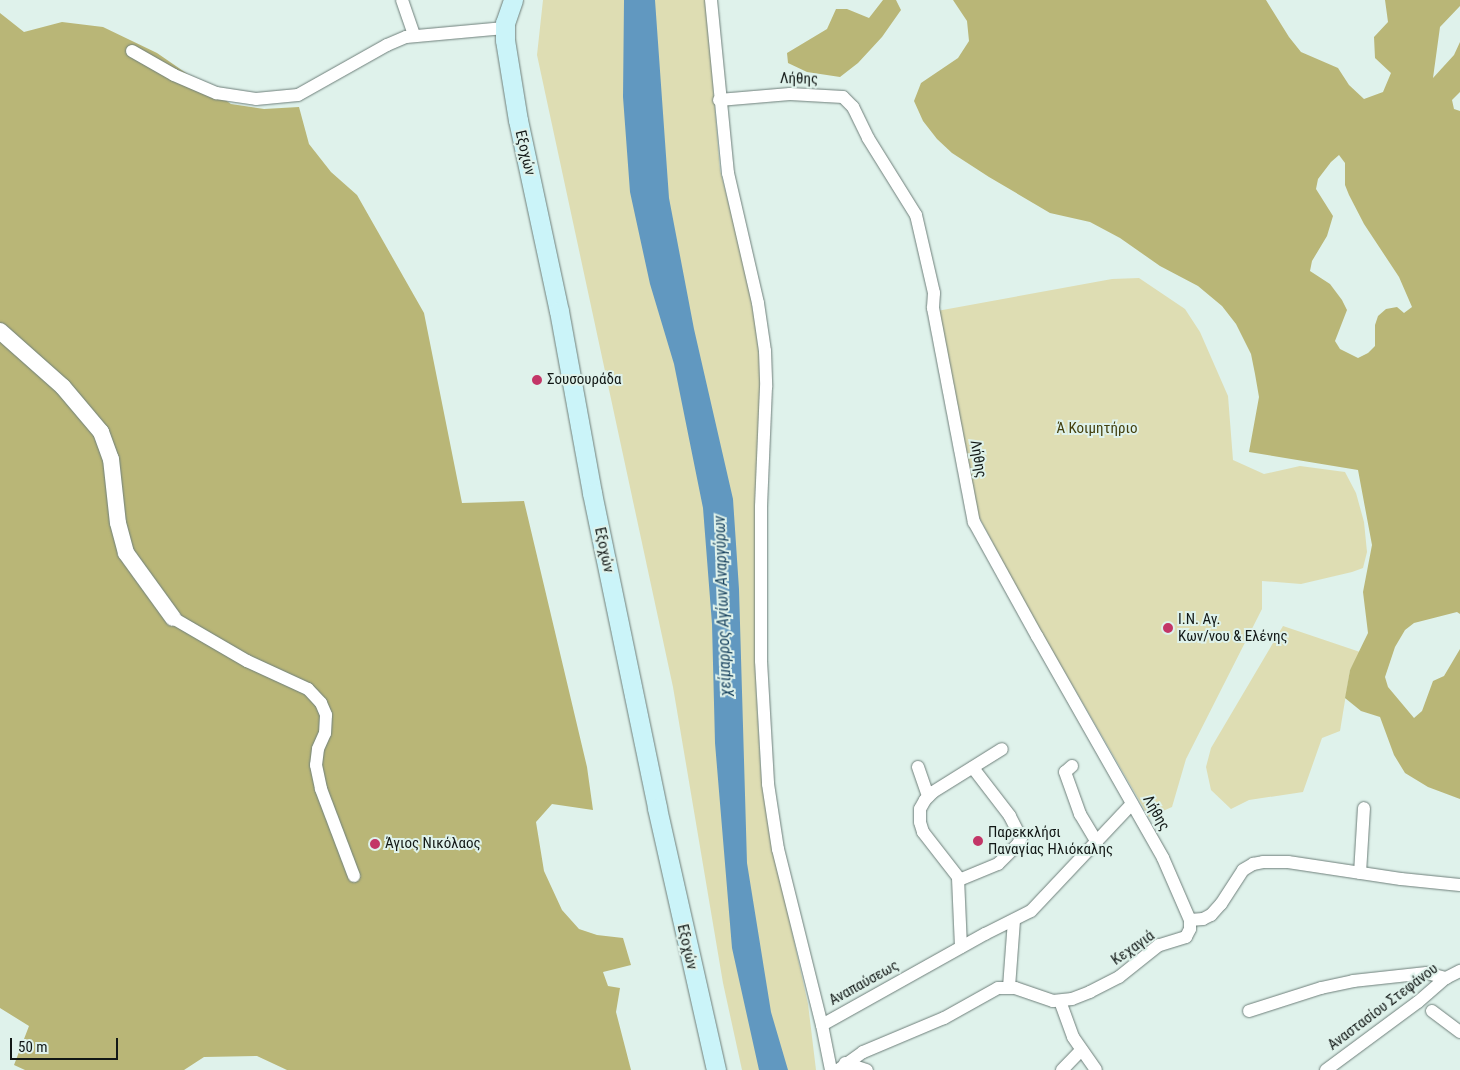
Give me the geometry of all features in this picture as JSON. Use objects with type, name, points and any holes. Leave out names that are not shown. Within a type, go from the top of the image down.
[{"type":"main road","name":"Εξοχών","points":[[513,0],[505,28],[507,56],[518,120],[557,302],[592,493],[684,933],[716,1070]]},
{"type":"street","points":[[402,0],[414,35]]},
{"type":"street","points":[[711,0],[719,100],[728,173],[759,309],[765,351],[766,387],[761,507],[761,661],[768,784],[778,850],[822,1025]]},
{"type":"street","points":[[132,51],[174,75],[216,93],[256,99],[298,95],[387,45],[414,35],[505,28]]},
{"type":"street","name":"Λήθης","points":[[719,100],[810,94],[843,98],[853,107],[868,138],[916,215],[934,293],[933,308],[974,522],[1171,873],[1190,920]]},
{"type":"street","points":[[0,331],[64,387],[101,432],[111,459],[118,523],[126,553],[173,618],[247,661],[273,671],[308,689],[321,703],[326,716],[325,733],[318,749],[316,765],[321,789],[354,876]]},
{"type":"street","points":[[961,947],[958,929],[959,880],[955,870],[938,853],[921,827],[920,810],[928,796],[1002,749]]},
{"type":"street","points":[[1072,766],[1065,772],[1080,814],[1097,842]]},
{"type":"street","points":[[918,767],[928,796]]},
{"type":"street","points":[[959,880],[998,864],[1018,844],[1021,838],[1010,816],[973,768]]},
{"type":"street","name":"Αναπαύσεως","points":[[830,1070],[822,1025],[1038,905],[1132,804]]},
{"type":"street","points":[[1360,873],[1364,808]]},
{"type":"street","points":[[1190,920],[1207,917],[1214,912],[1237,878],[1246,867],[1253,864],[1288,862],[1460,885]]},
{"type":"street","points":[[842,1067],[869,1049],[944,1018],[996,989],[1009,987],[1014,920]]},
{"type":"street","name":"Κεχαγιά","points":[[1009,987],[1049,1000],[1060,1001],[1080,996],[1105,986],[1120,977],[1159,945],[1183,939],[1189,932],[1190,920]]},
{"type":"street","name":"Αναστασίου Στεφάνου","points":[[1326,1070],[1418,1002],[1446,978],[1460,970]]},
{"type":"street","points":[[1249,1011],[1304,993],[1353,981],[1427,973],[1446,978]]},
{"type":"street","points":[[1060,1001],[1069,1029],[1081,1050],[1096,1070]]},
{"type":"street","points":[[1432,1011],[1460,1032]]},
{"type":"street","points":[[1062,1070],[1081,1050]]},
{"type":"street","points":[[842,1067],[867,1070]]},
{"type":"green space","points":[[543,0],[706,0],[720,170],[744,262],[760,362],[761,394],[755,507],[756,684],[761,774],[775,855],[808,1004],[816,1070],[742,1070],[723,983],[673,687],[537,55]]},
{"type":"green space","name":"Ά Κοιμητήριο","points":[[1139,278],[1185,309],[1200,332],[1228,396],[1233,460],[1264,474],[1300,466],[1345,472],[1356,493],[1364,522],[1367,552],[1363,568],[1352,572],[1301,584],[1262,581],[1262,609],[1186,759],[1172,807],[1149,817],[1023,600],[978,515],[937,311],[1112,279]]},
{"type":"green space","points":[[1283,626],[1360,652],[1350,670],[1340,731],[1322,738],[1303,792],[1249,800],[1231,809],[1211,790],[1206,767],[1211,748]]},
{"type":"shaded area","points":[[883,0],[896,0],[901,10],[882,37],[858,63],[840,77],[807,72],[788,63],[787,53],[827,29],[836,9],[847,9],[869,18]]},
{"type":"shaded area","points":[[953,0],[1266,0],[1289,37],[1301,52],[1338,68],[1349,85],[1364,99],[1383,92],[1391,73],[1375,58],[1374,37],[1388,22],[1385,0],[1460,0],[1460,6],[1440,27],[1433,78],[1454,55],[1460,42],[1460,92],[1452,100],[1454,109],[1460,111],[1460,614],[1457,612],[1414,623],[1405,630],[1395,647],[1385,677],[1388,687],[1414,718],[1422,711],[1433,681],[1444,676],[1460,649],[1460,799],[1428,787],[1405,773],[1394,755],[1380,717],[1361,711],[1345,698],[1350,670],[1368,633],[1363,592],[1372,545],[1358,470],[1249,452],[1259,397],[1255,374],[1251,354],[1236,324],[1222,306],[1198,286],[1160,266],[1120,238],[1090,222],[1050,213],[989,177],[952,153],[937,139],[923,121],[914,101],[921,83],[958,58],[969,41],[967,21]],"holes":[[[1339,155],[1345,163],[1345,185],[1349,195],[1364,224],[1399,277],[1412,307],[1404,313],[1397,307],[1386,309],[1378,316],[1375,325],[1375,346],[1368,353],[1358,358],[1340,349],[1335,341],[1347,310],[1342,300],[1330,284],[1310,271],[1312,261],[1327,236],[1333,216],[1316,189],[1318,179]]]},
{"type":"shaded area","points":[[0,13],[24,32],[62,22],[103,27],[157,53],[231,104],[264,109],[299,107],[309,144],[331,172],[357,195],[424,313],[462,503],[524,501],[587,767],[593,810],[552,804],[536,822],[544,871],[562,910],[579,929],[597,935],[623,938],[631,965],[603,972],[608,986],[620,988],[616,1012],[631,1070],[287,1070],[257,1056],[204,1057],[184,1070],[25,1070],[14,1065],[29,1026],[0,1008]]},
{"type":"water","name":"χείμαρρος Αγίων Αναργύρων","points":[[624,0],[655,0],[669,198],[694,329],[733,499],[739,589],[747,863],[771,1012],[788,1070],[759,1070],[732,948],[715,743],[712,624],[703,508],[674,364],[650,284],[630,192],[623,97]]},
{"type":"place","name":"Σουσουράδα","points":[[537,380]]},
{"type":"place","name":"Ι.Ν. Αγ. Κων/νου & Ελένης","points":[[1168,628]]},
{"type":"place","name":"Παρεκκλήσι Παναγίας Ηλιόκαλης","points":[[978,841]]},
{"type":"place","name":"Άγιος Νικόλαος","points":[[375,844]]}]
